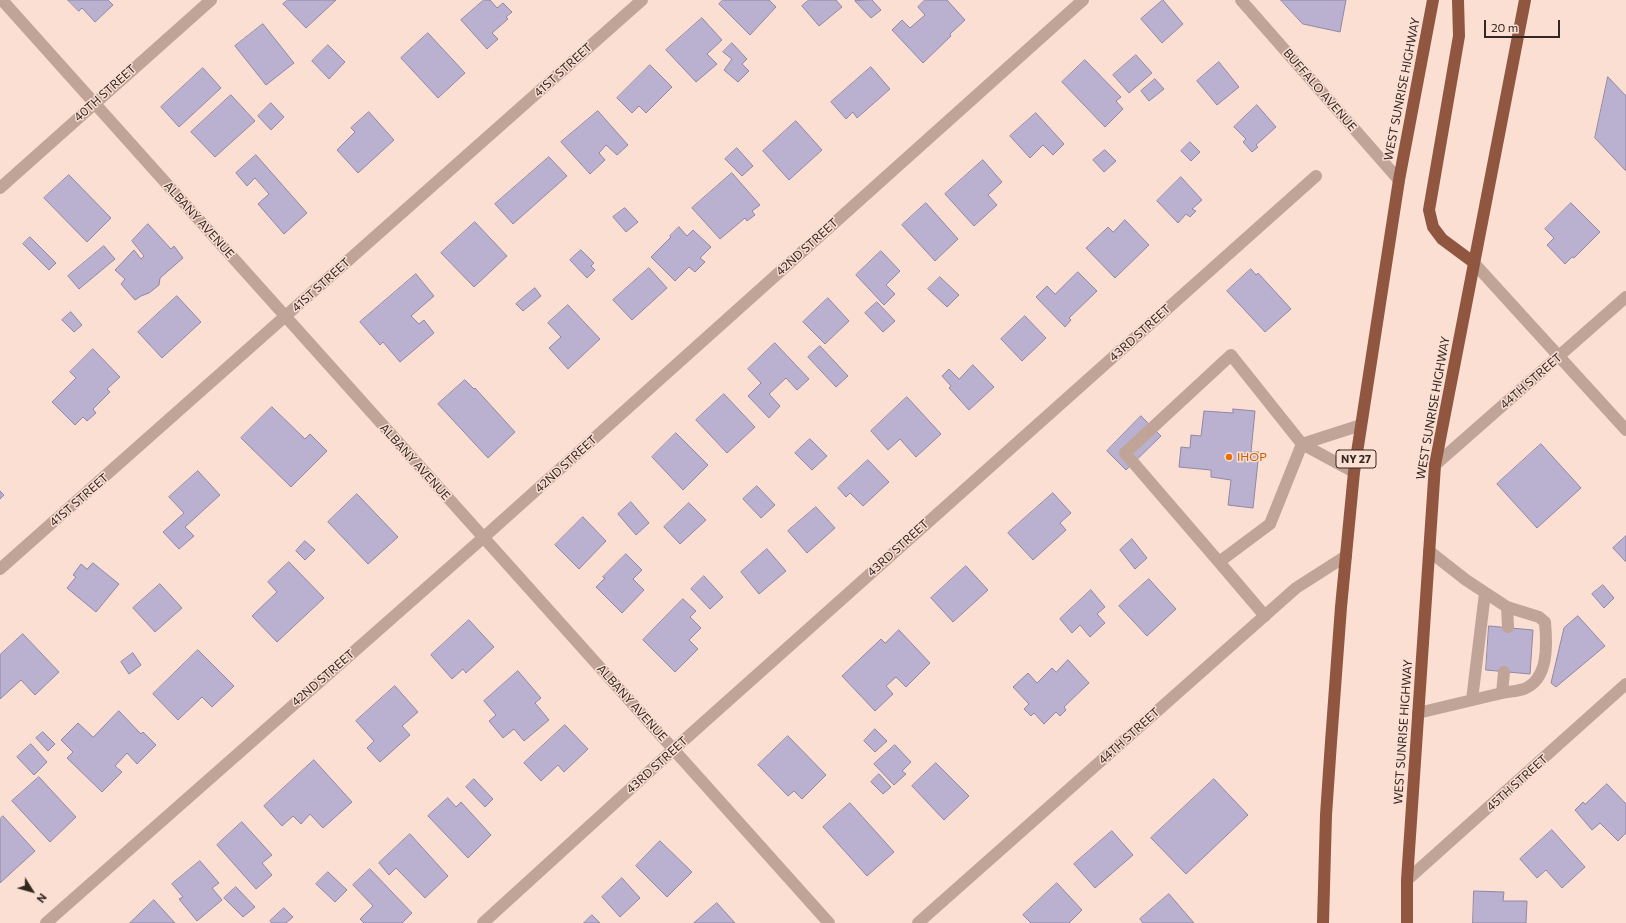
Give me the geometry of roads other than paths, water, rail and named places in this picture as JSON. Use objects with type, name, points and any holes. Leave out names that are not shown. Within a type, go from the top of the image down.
[{"type":"highway","name":"WEST SUNRISE HIGHWAY","points":[[1323,923],[1326,815],[1331,742],[1354,472],[1399,180],[1433,0]]},
{"type":"highway","points":[[1458,0],[1459,36],[1429,210],[1433,227],[1442,239],[1473,262]]},
{"type":"highway","name":"WEST SUNRISE HIGHWAY","points":[[1407,923],[1407,880],[1435,465],[1473,262],[1525,0]]},
{"type":"street","name":"ALBANY AVENUE","points":[[2,0],[829,923]]},
{"type":"street","name":"40TH STREET","points":[[0,188],[211,0]]},
{"type":"street","name":"41ST STREET","points":[[0,569],[642,0]]},
{"type":"street","name":"42ND STREET","points":[[46,923],[484,537],[1083,0]]},
{"type":"street","name":"BUFFALO AVENUE","points":[[1241,0],[1399,180]]},
{"type":"street","name":"43RD STREET","points":[[483,923],[674,749],[1316,176]]},
{"type":"street","points":[[1473,262],[1626,430]]},
{"type":"street","name":"44TH STREET","points":[[1435,465],[1626,297]]},
{"type":"street","points":[[1265,616],[1125,453],[1231,355],[1302,444],[1354,472]]},
{"type":"street","points":[[1302,444],[1361,425]]},
{"type":"street","points":[[1219,562],[1270,524],[1302,444]]},
{"type":"street","points":[[1418,713],[1524,689],[1535,682],[1543,669],[1546,639],[1545,622],[1539,616],[1507,608],[1485,594],[1429,551]]},
{"type":"street","name":"44TH STREET","points":[[918,923],[1296,588],[1346,556]]},
{"type":"street","points":[[1472,700],[1485,594]]},
{"type":"street","points":[[1507,608],[1508,627]]},
{"type":"street","points":[[1502,693],[1504,672]]},
{"type":"street","name":"45TH STREET","points":[[1407,880],[1626,684]]},
{"type":"place","name":"IHOP","points":[[1229,457]]}]
